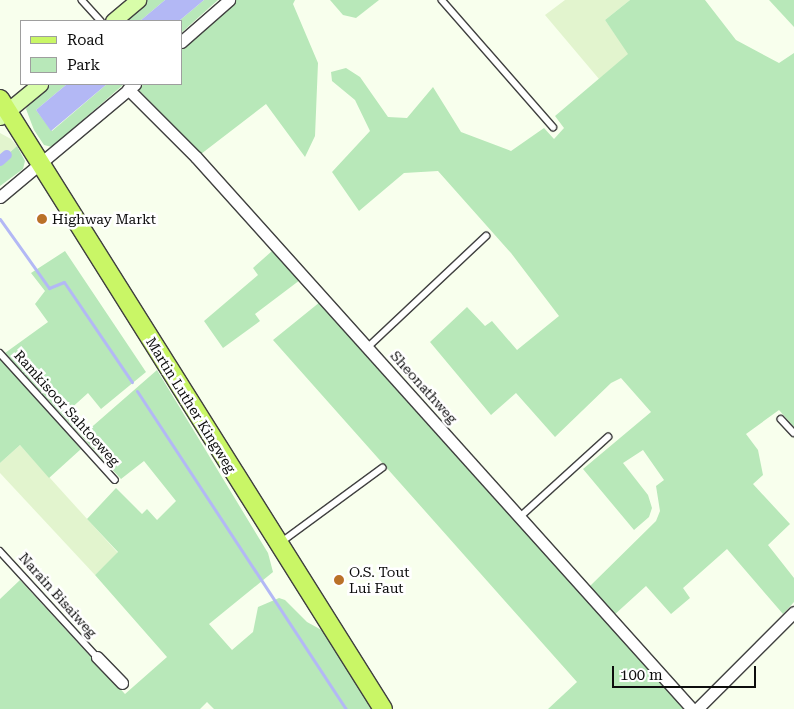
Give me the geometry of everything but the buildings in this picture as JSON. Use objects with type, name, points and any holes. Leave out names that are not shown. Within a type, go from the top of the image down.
[{"type":"main road","name":"Martin Luther Kingweg","points":[[3,109],[40,162],[383,709]]},
{"type":"street","points":[[114,20],[138,0]]},
{"type":"street","points":[[182,41],[229,0]]},
{"type":"street","points":[[3,109],[39,85]]},
{"type":"street","points":[[0,197],[131,86]]},
{"type":"street","name":"Sheonathweg","points":[[131,86],[520,517],[698,708]]},
{"type":"street","points":[[698,708],[793,616]]},
{"type":"street","points":[[97,657],[122,683]]},
{"type":"lane","points":[[82,0],[100,20]]},
{"type":"lane","points":[[442,0],[553,127]]},
{"type":"lane","points":[[368,347],[486,236]]},
{"type":"lane","name":"Ramkisoor Sahtoeweg","points":[[0,354],[114,480]]},
{"type":"lane","points":[[781,418],[794,433]]},
{"type":"lane","points":[[520,517],[608,437]]},
{"type":"lane","points":[[278,544],[382,468]]},
{"type":"lane","name":"Narain Bisaiweg","points":[[0,550],[97,657]]},
{"type":"green space","points":[[147,0],[165,0],[141,20],[123,20]]},
{"type":"green space","points":[[204,0],[218,0],[182,32],[182,20],[180,20]]},
{"type":"green space","points":[[236,0],[295,0],[293,4],[318,63],[315,136],[305,157],[266,104],[201,154],[137,88],[140,85],[182,85],[182,47]]},
{"type":"green space","points":[[330,0],[379,0],[356,18],[343,15]]},
{"type":"green space","points":[[565,0],[630,0],[605,20],[629,54],[599,79],[545,15]]},
{"type":"green space","points":[[630,0],[705,0],[736,40],[779,63],[794,53],[794,427],[779,410],[746,434],[758,450],[763,475],[753,484],[790,524],[768,545],[794,578],[794,602],[783,614],[727,549],[683,588],[690,598],[671,614],[646,586],[613,616],[588,588],[656,521],[660,511],[656,486],[664,480],[643,450],[623,463],[648,495],[652,508],[649,517],[634,530],[583,469],[651,412],[621,378],[611,383],[555,437],[516,393],[491,415],[430,342],[467,307],[485,326],[492,321],[517,350],[559,316],[511,253],[438,171],[404,173],[359,211],[332,172],[370,131],[355,100],[332,81],[331,72],[346,68],[360,77],[388,117],[407,118],[433,87],[461,132],[511,151],[544,128],[554,139],[564,128],[555,116],[628,54],[605,20]]},
{"type":"green space","points":[[769,0],[794,0],[794,27]]},
{"type":"green space","points":[[47,85],[66,85],[36,110],[52,131],[106,85],[123,85],[52,147],[44,145],[34,130],[26,109],[34,96]]},
{"type":"green space","points":[[0,133],[11,139],[17,146],[0,161]]},
{"type":"green space","points":[[17,146],[25,161],[23,169],[0,186],[0,161]]},
{"type":"green space","points":[[65,251],[146,372],[101,409],[88,393],[67,412],[86,432],[157,370],[268,553],[273,572],[209,624],[232,650],[253,632],[258,607],[279,598],[285,600],[307,622],[327,633],[376,709],[214,709],[207,702],[200,709],[0,709],[0,599],[20,580],[125,694],[167,657],[95,575],[118,552],[87,519],[116,488],[142,514],[147,509],[157,520],[176,501],[144,461],[121,479],[5,353],[48,322],[35,304],[45,291],[31,273]]},
{"type":"green space","points":[[272,251],[300,280],[255,314],[260,321],[223,348],[204,321],[258,275],[253,268]]},
{"type":"green space","points":[[320,302],[685,709],[548,709],[577,682],[273,340]]},
{"type":"green space","points":[[0,359],[81,449],[49,478],[20,445],[0,463]]},
{"type":"green space","points":[[20,445],[118,553],[95,575],[0,473],[0,463]]},
{"type":"water","points":[[165,0],[204,0],[180,20],[141,20]]},
{"type":"water","points":[[66,85],[106,85],[51,131],[36,110]]},
{"type":"waterway","points":[[0,161],[7,155]]},
{"type":"waterway","points":[[0,219],[49,288],[64,282],[132,382]]},
{"type":"waterway","points":[[137,391],[346,709]]},
{"type":"place","name":"Highway Markt","points":[[42,219]]},
{"type":"place","name":"O.S. Tout Lui Faut","points":[[339,580]]}]
